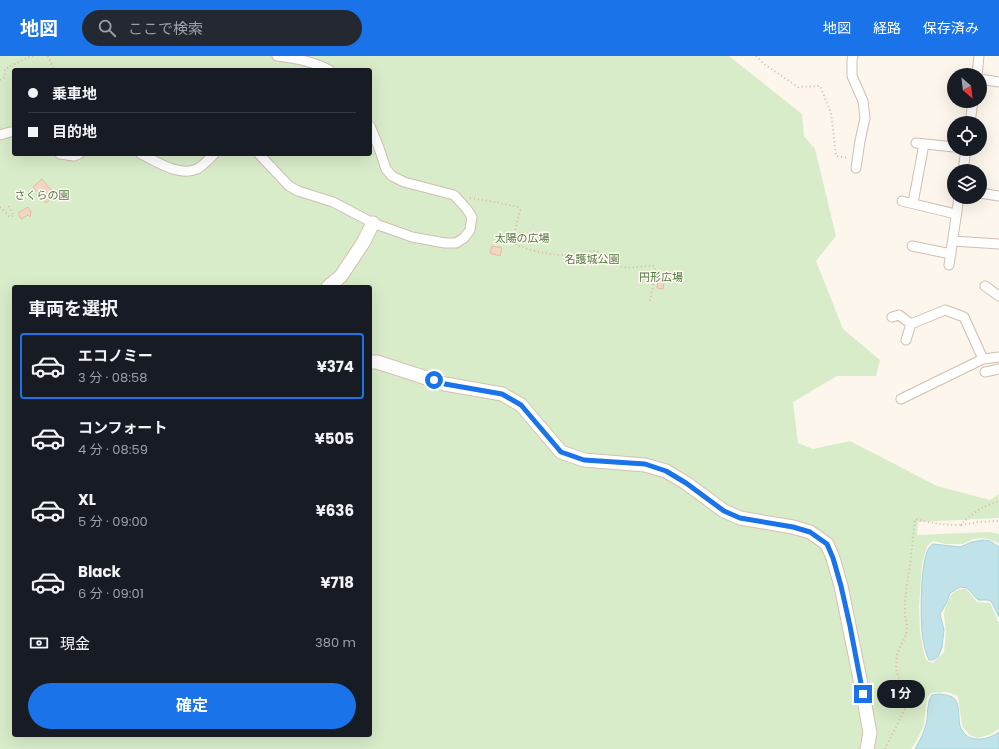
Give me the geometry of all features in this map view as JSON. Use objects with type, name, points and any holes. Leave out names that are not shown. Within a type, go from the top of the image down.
[{"type":"street","points":[[277,56],[300,59],[325,68]]},
{"type":"street","points":[[853,56],[852,76],[863,101],[866,118],[856,163]]},
{"type":"street","points":[[978,68],[979,56]]},
{"type":"street","points":[[987,79],[999,82]]},
{"type":"street","points":[[261,156],[289,186],[298,191],[333,202],[373,223],[412,237],[445,243],[456,243],[464,238],[470,230],[472,218],[466,208],[454,195],[404,182],[392,176],[386,169],[372,131]]},
{"type":"street","points":[[0,135],[12,132]]},
{"type":"street","points":[[913,203],[920,144],[947,147]]},
{"type":"street","points":[[145,156],[177,171],[189,172],[199,168],[212,156]]},
{"type":"street","points":[[987,194],[999,196]]},
{"type":"street","points":[[902,201],[956,214]]},
{"type":"street","points":[[949,265],[958,204]]},
{"type":"street","points":[[330,285],[340,276],[363,243],[373,223]]},
{"type":"street","points":[[952,241],[999,244]]},
{"type":"street","points":[[912,246],[951,254]]},
{"type":"street","points":[[986,286],[999,296]]},
{"type":"street","points":[[911,324],[945,310],[964,317],[983,359]]},
{"type":"street","points":[[892,317],[899,315],[911,324]]},
{"type":"street","points":[[906,340],[911,324]]},
{"type":"street","points":[[901,398],[983,359],[999,357]]},
{"type":"street","points":[[372,362],[377,362],[445,384],[502,394],[521,405],[561,452],[584,460],[645,464],[666,471],[686,483],[724,511],[740,518],[793,527],[810,532],[827,544],[833,558],[841,586],[863,694],[870,733],[867,749]]},
{"type":"street","points":[[985,372],[999,370]]},
{"type":"path","points":[[0,80],[5,77],[5,69],[33,56]]},
{"type":"path","points":[[48,56],[53,68]]},
{"type":"path","points":[[756,56],[764,64],[798,87],[820,86],[831,113],[836,156],[856,163]]},
{"type":"path","points":[[455,196],[518,207],[520,210],[513,240],[516,245],[530,250],[558,255],[579,254],[593,251],[601,253],[620,266],[654,266],[656,272],[650,301]]},
{"type":"path","points":[[0,207],[10,217],[14,215],[7,204]]},
{"type":"path","points":[[960,525],[973,512],[985,505],[999,501]]},
{"type":"path","points":[[885,749],[905,709],[904,694],[896,669],[897,654],[906,635],[908,626],[905,602],[915,519],[946,525],[999,521]]},
{"type":"green space","name":"名護城公園","points":[[0,56],[729,56],[802,114],[804,136],[815,149],[836,236],[816,261],[843,329],[880,360],[876,376],[837,376],[793,402],[798,443],[813,449],[850,441],[937,486],[990,500],[999,494],[999,518],[918,522],[917,535],[990,532],[999,534],[999,543],[984,538],[973,539],[963,544],[945,544],[933,541],[927,546],[922,564],[919,607],[920,632],[924,654],[927,661],[933,663],[944,652],[946,632],[944,615],[945,608],[952,593],[960,589],[966,589],[977,602],[990,603],[999,623],[999,729],[989,735],[977,738],[970,735],[962,726],[958,696],[947,692],[931,693],[927,698],[924,725],[911,749],[0,749]]},
{"type":"water","points":[[983,540],[990,541],[999,547],[999,617],[991,601],[978,600],[967,588],[960,587],[950,593],[940,614],[944,630],[942,647],[938,657],[933,660],[929,660],[923,639],[921,606],[922,578],[926,555],[929,548],[933,544],[960,547],[972,542]]},
{"type":"water","points":[[940,694],[951,696],[955,699],[958,707],[960,726],[967,736],[983,739],[999,732],[999,749],[915,749],[925,728],[930,698],[932,695]]},
{"type":"building","points":[[42,179],[55,195],[46,203],[33,187]]},
{"type":"building","points":[[28,207],[31,212],[30,217],[28,215],[21,219],[18,213]]},
{"type":"building","points":[[520,232],[526,234],[524,243],[517,241]]},
{"type":"building","points":[[492,246],[502,248],[500,256],[490,253]]},
{"type":"building","points":[[658,280],[664,281],[663,289],[657,288]]},
{"type":"route","points":[[434,380],[445,384],[502,394],[521,405],[561,452],[584,460],[645,464],[666,471],[686,483],[724,511],[740,518],[793,527],[810,532],[827,544],[833,558],[841,586],[863,694]]},
{"type":"park label","name":"さくらの園","points":[[42,195]]},
{"type":"park label","name":"太陽の広場","points":[[522,238]]},
{"type":"park label","name":"円形広場","points":[[661,277]]}]
